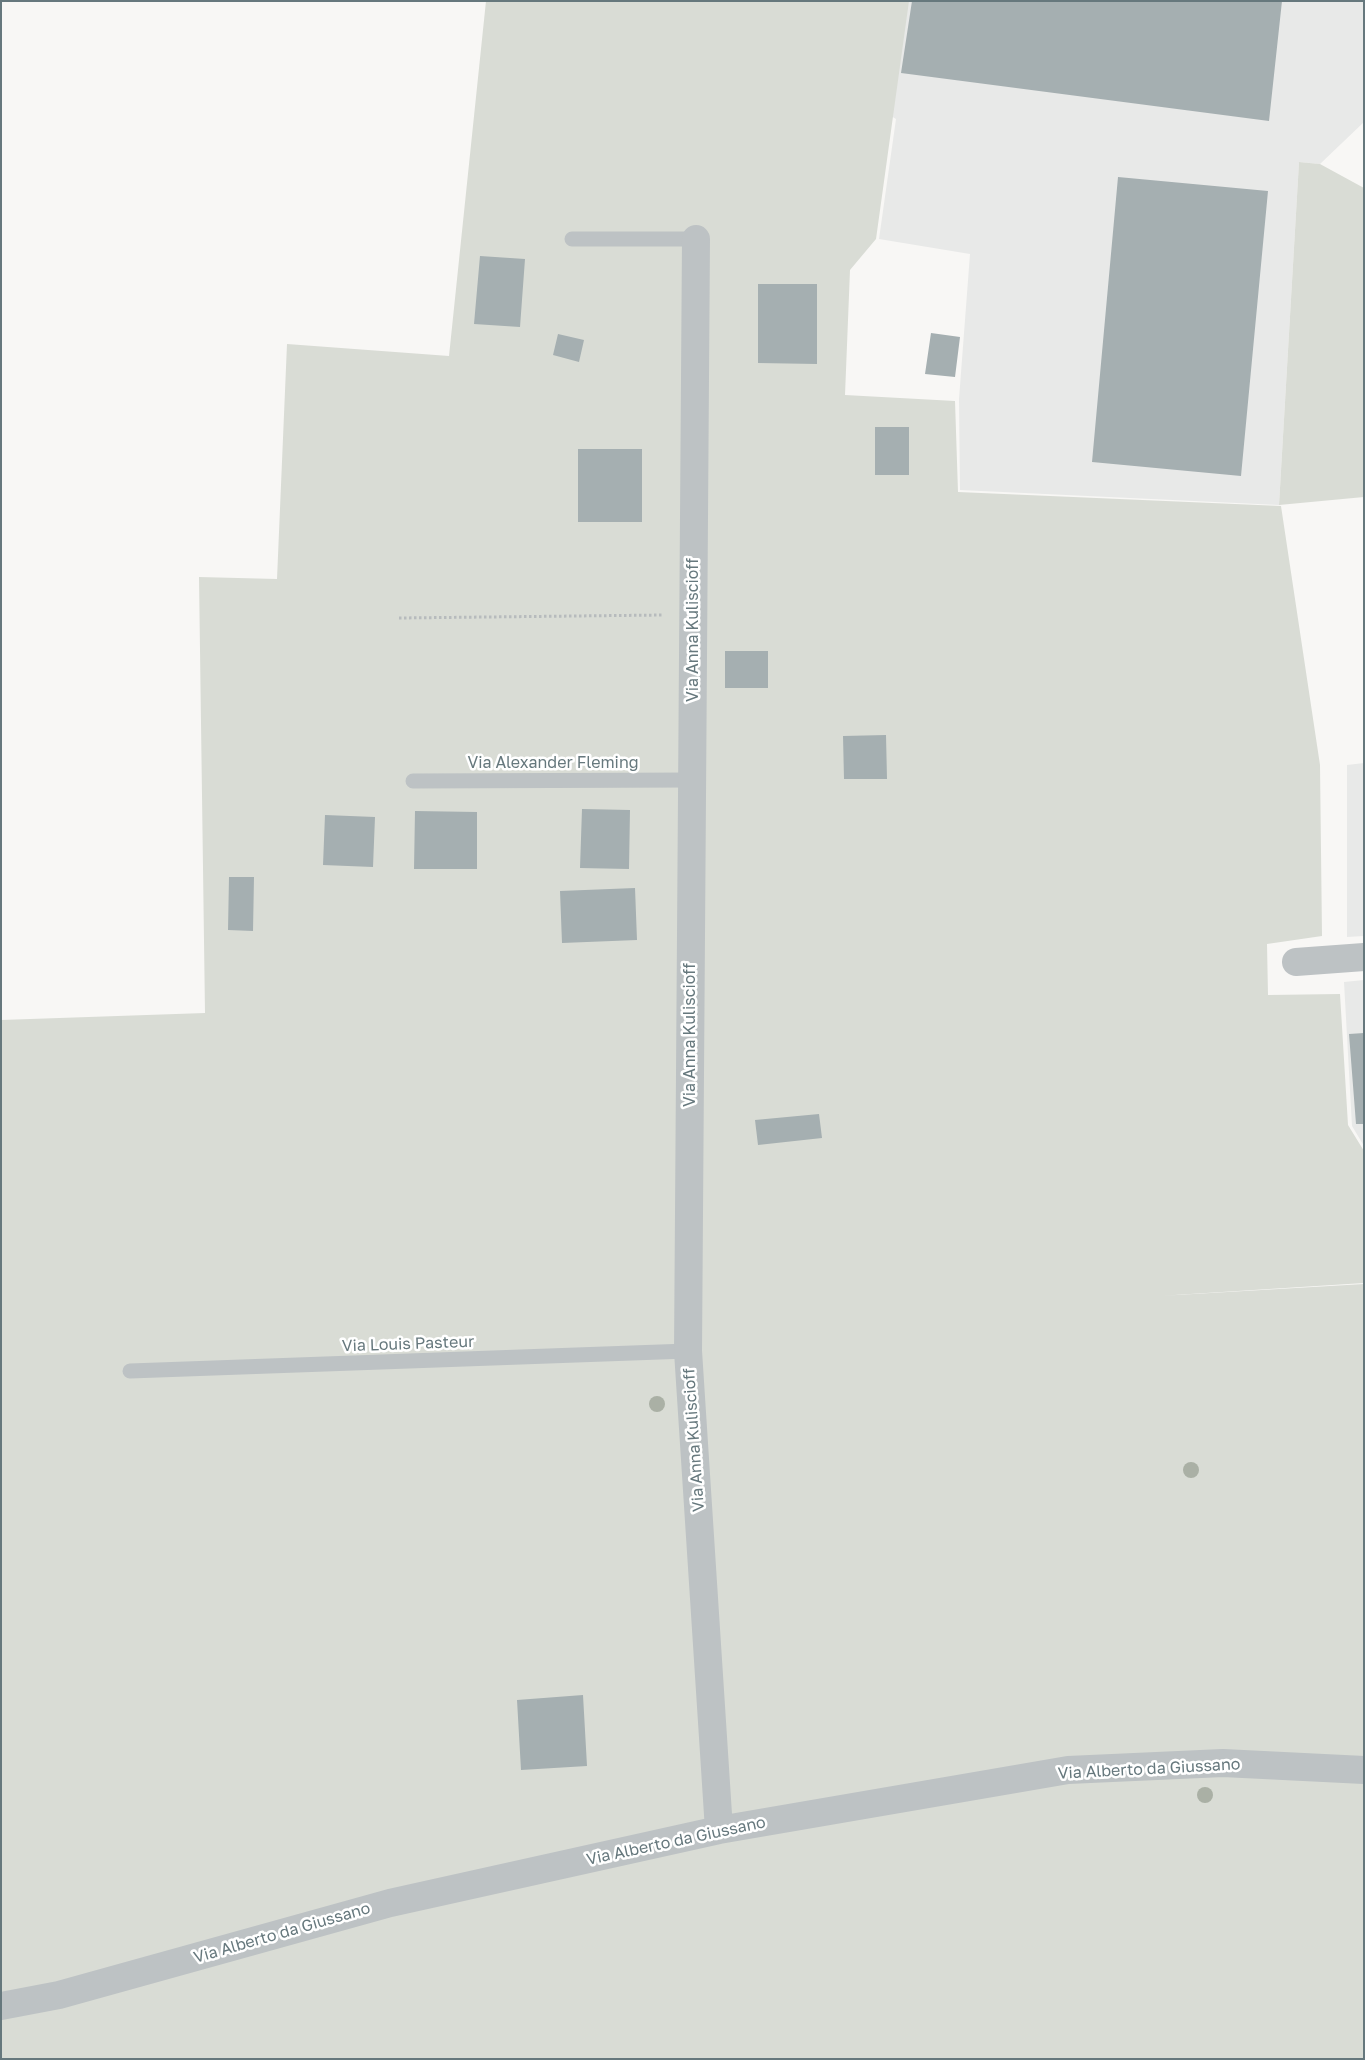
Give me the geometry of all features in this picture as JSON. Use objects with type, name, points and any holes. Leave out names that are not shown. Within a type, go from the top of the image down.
[{"type":"street","name":"Via Anna Kuliscioff","points":[[696,239],[688,1351],[719,1830]]},
{"type":"street","points":[[1296,962],[1364,957]]},
{"type":"street","name":"Via Alberto da Giussano","points":[[1,2006],[59,1995],[390,1903],[719,1830],[1068,1770],[1223,1763],[1364,1770]]},
{"type":"lane","points":[[572,239],[696,239]]},
{"type":"lane","name":"Via Alexander Fleming","points":[[414,781],[692,780]]},
{"type":"lane","name":"Via Louis Pasteur","points":[[130,1371],[688,1351]]},
{"type":"path","points":[[399,618],[694,615]]},
{"type":"shaded area","points":[[486,1],[909,1],[876,239],[850,270],[845,395],[955,401],[958,492],[1281,506],[1320,765],[1322,936],[1267,944],[1268,995],[1340,994],[1348,1125],[1364,1151],[1364,1283],[1159,1296],[1364,1284],[1364,2059],[1,2059],[1,1020],[205,1013],[199,577],[277,579],[287,344],[449,356]]},
{"type":"shaded area","points":[[754,1],[1364,1],[1364,122],[1320,164],[1299,162],[1279,505],[960,490],[959,399],[970,254],[879,239],[896,119],[785,52]]},
{"type":"shaded area","points":[[1299,162],[1320,164],[1364,188],[1364,497],[1279,505]]},
{"type":"shaded area","points":[[1364,763],[1364,936],[1347,937],[1347,765]]},
{"type":"shaded area","points":[[1364,980],[1364,1146],[1352,1126],[1344,982]]},
{"type":"building","points":[[912,1],[1282,1],[1269,121],[901,73]]},
{"type":"building","points":[[1118,177],[1268,191],[1241,476],[1092,462]]},
{"type":"building","points":[[480,256],[525,259],[520,327],[474,324]]},
{"type":"building","points":[[758,284],[817,284],[817,364],[758,363]]},
{"type":"building","points":[[931,333],[960,337],[955,377],[925,374]]},
{"type":"building","points":[[558,334],[584,340],[579,362],[553,355]]},
{"type":"building","points":[[875,427],[909,427],[909,475],[875,475]]},
{"type":"building","points":[[578,449],[642,449],[642,522],[578,522]]},
{"type":"building","points":[[725,651],[768,651],[768,688],[725,688]]},
{"type":"building","points":[[886,735],[887,779],[844,779],[843,736]]},
{"type":"building","points":[[582,809],[630,810],[629,869],[580,868]]},
{"type":"building","points":[[415,811],[477,812],[477,869],[414,869]]},
{"type":"building","points":[[325,815],[375,817],[373,867],[323,865]]},
{"type":"building","points":[[229,877],[254,877],[253,931],[228,930]]},
{"type":"building","points":[[635,888],[637,940],[562,943],[560,891]]},
{"type":"building","points":[[1364,1033],[1364,1124],[1356,1124],[1349,1034]]},
{"type":"building","points":[[819,1114],[822,1138],[758,1145],[755,1120]]},
{"type":"building","points":[[583,1695],[587,1766],[521,1770],[517,1700]]}]
